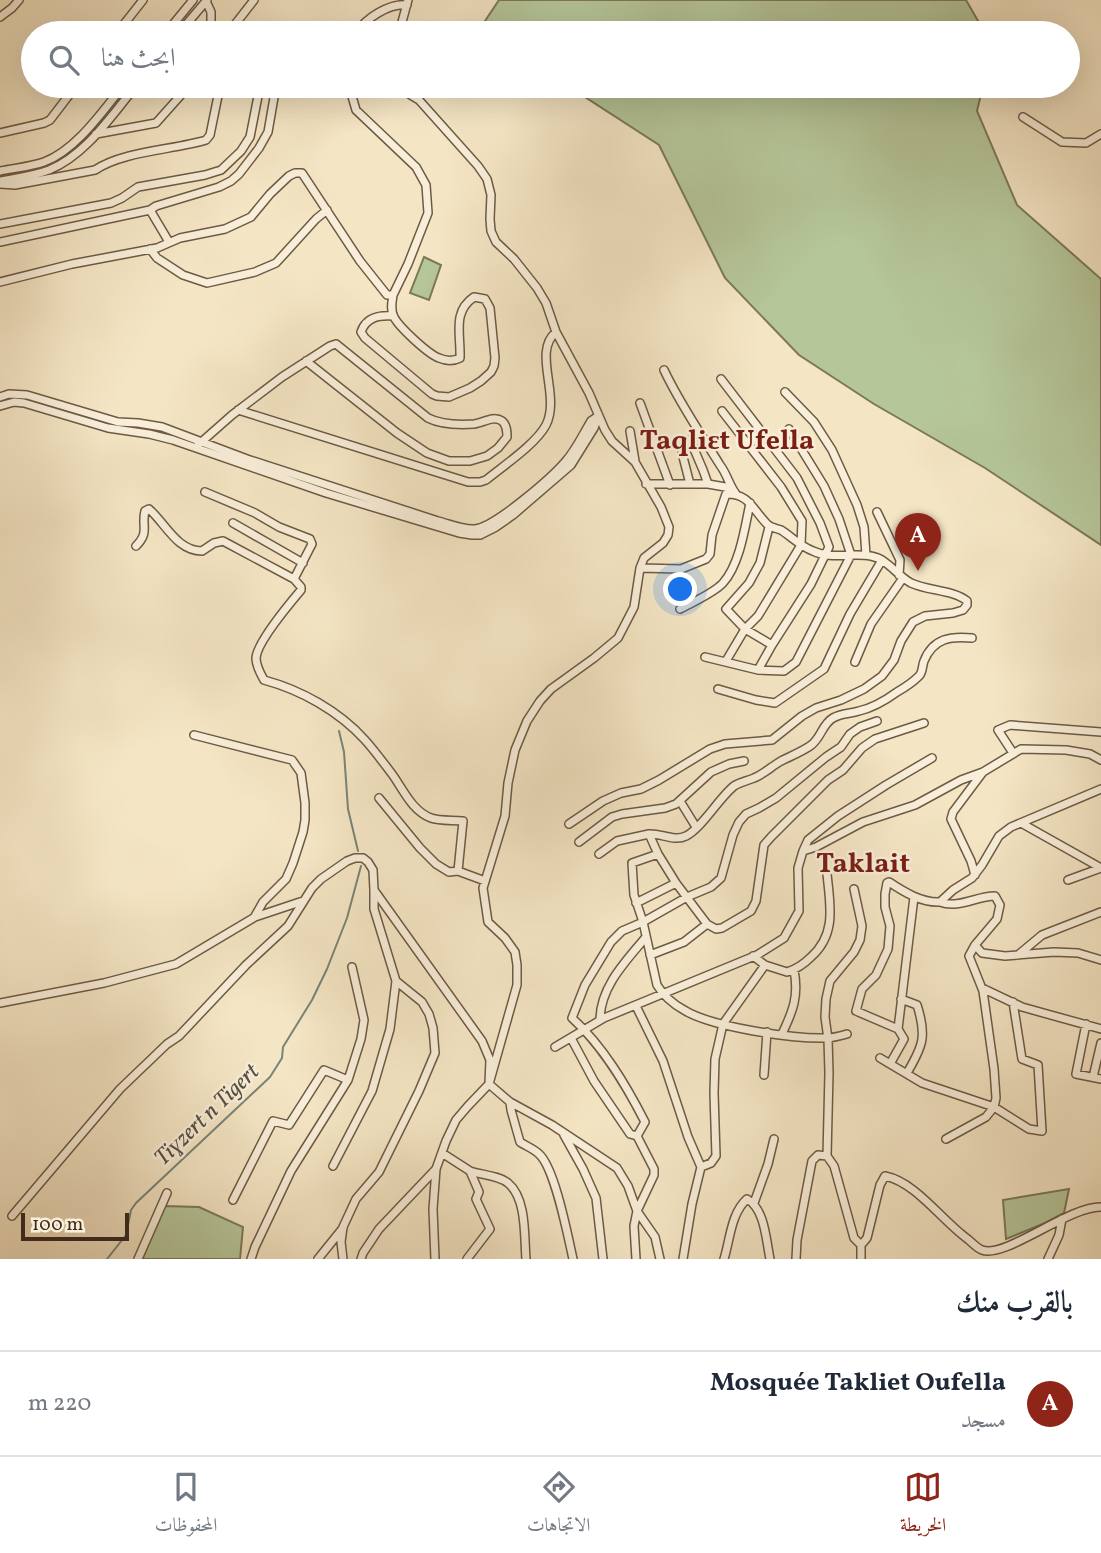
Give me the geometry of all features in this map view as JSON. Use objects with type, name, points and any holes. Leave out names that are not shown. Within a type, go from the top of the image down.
[{"type":"street","points":[[0,17],[19,0]]},
{"type":"street","points":[[126,21],[143,0]]},
{"type":"street","points":[[176,21],[193,0]]},
{"type":"street","points":[[189,21],[206,0],[211,21]]},
{"type":"street","points":[[238,21],[254,0]]},
{"type":"street","points":[[367,21],[408,2],[402,21]]},
{"type":"street","points":[[0,133],[50,120],[67,98]]},
{"type":"street","points":[[0,171],[43,162],[59,154],[74,143],[113,98]]},
{"type":"street","points":[[0,183],[50,169],[74,155],[126,98]]},
{"type":"street","points":[[95,134],[156,123],[178,98]]},
{"type":"street","points":[[0,183],[15,185],[95,170],[124,157],[206,140],[210,135],[218,98]]},
{"type":"street","points":[[0,224],[111,202],[138,187],[221,170],[242,151],[250,136],[258,98]]},
{"type":"street","points":[[0,242],[150,210],[231,181],[259,148],[268,132],[274,98]]},
{"type":"street","points":[[352,98],[356,110],[416,167],[426,185],[428,213],[393,295],[393,316],[406,332],[438,358],[454,361],[460,358],[459,317],[465,303],[474,297],[485,299],[490,308],[495,358],[491,372],[470,388],[449,397],[432,394],[360,332],[363,324],[371,318],[393,316]]},
{"type":"street","points":[[416,98],[487,179],[491,195],[491,231],[496,242],[514,258],[537,288],[546,303],[556,332],[590,393],[598,416],[612,441],[635,462]]},
{"type":"street","points":[[1023,117],[1062,142],[1086,143],[1101,134]]},
{"type":"street","points":[[0,282],[72,264],[150,249],[225,229],[251,216],[289,176],[302,173],[360,261],[387,295],[393,295]]},
{"type":"street","points":[[150,210],[169,242]]},
{"type":"street","points":[[150,249],[157,258],[183,275],[207,283],[255,272],[276,263],[327,210]]},
{"type":"street","points":[[238,410],[468,482],[480,482],[533,441],[547,423],[552,401],[545,351],[547,341],[556,332]]},
{"type":"street","points":[[198,445],[282,377],[306,361],[330,346],[336,344],[428,418],[438,423],[477,424],[492,419],[501,421],[507,427],[507,437],[487,456],[470,461],[449,461],[427,453],[397,433],[306,361]]},
{"type":"street","points":[[640,568],[681,569],[706,559],[710,554],[712,535],[731,492],[725,472],[676,395],[664,370]]},
{"type":"street","points":[[722,379],[797,478],[829,547],[811,584],[758,670]]},
{"type":"street","points":[[785,392],[814,422],[832,450],[857,505],[866,555]]},
{"type":"street","points":[[0,397],[9,394],[27,396],[118,422],[138,422],[162,428],[198,445],[326,494],[472,535],[480,535],[503,523],[571,465],[594,428],[598,416]]},
{"type":"street","points":[[0,406],[14,402],[24,403],[108,428],[198,445]]},
{"type":"street","points":[[640,403],[670,485]]},
{"type":"street","points":[[722,411],[781,487],[802,521],[801,545],[758,616],[745,629],[726,661]]},
{"type":"street","points":[[705,657],[758,670],[784,671],[796,662],[851,555],[824,486],[789,429]]},
{"type":"street","points":[[435,1259],[433,1209],[436,1169],[456,1120],[489,1084],[517,985],[514,952],[505,938],[488,922],[483,888],[506,816],[508,783],[515,750],[527,721],[551,689],[594,659],[618,638],[634,607],[644,558],[663,543],[668,535],[661,507],[635,462],[630,431]]},
{"type":"street","points":[[700,434],[691,439],[691,443],[708,484]]},
{"type":"street","points":[[682,453],[690,484]]},
{"type":"street","points":[[569,824],[603,801],[650,785],[710,749],[725,744],[772,740],[802,716],[864,689],[882,676],[894,660],[901,641],[913,622],[925,616],[963,610],[967,605],[967,601],[961,596],[916,585],[882,560],[866,555],[826,556],[801,545],[780,530],[769,527],[750,503],[731,492],[708,484],[646,484]]},
{"type":"street","points":[[205,492],[310,540],[312,544],[294,579]]},
{"type":"street","points":[[680,609],[723,584],[741,544],[750,503]]},
{"type":"street","points":[[136,546],[145,529],[143,515],[149,509],[170,534],[189,549],[202,551],[223,541],[294,579],[301,590],[269,630],[256,656],[259,672],[264,680],[298,691],[331,710],[348,724],[364,738],[414,807],[431,818],[463,821],[458,871]]},
{"type":"street","points":[[855,662],[871,624],[901,576],[899,557],[877,512]]},
{"type":"street","points":[[233,523],[303,563]]},
{"type":"street","points":[[769,527],[760,563],[749,583],[726,609],[745,629],[772,645]]},
{"type":"street","points":[[718,689],[775,703],[824,669],[850,614],[882,560]]},
{"type":"street","points":[[598,854],[617,841],[649,834],[676,838],[686,836],[733,787],[811,746],[831,719],[859,712],[912,682],[922,671],[929,652],[938,643],[952,636],[972,638]]},
{"type":"street","points":[[637,1136],[645,1122],[634,1100],[605,1055],[585,1029],[572,1018],[585,985],[611,942],[622,931],[711,887],[721,878],[738,822],[746,814],[776,798],[841,747],[850,734],[877,721]]},
{"type":"street","points":[[649,834],[676,883],[707,924],[716,929],[722,928],[751,911],[756,901],[764,845],[828,780],[844,770],[862,748],[875,739],[924,723]]},
{"type":"street","points":[[1013,754],[998,730],[1010,725],[1101,732]]},
{"type":"street","points":[[194,735],[292,760],[301,773],[305,803],[303,832],[286,879],[263,902],[255,917]]},
{"type":"street","points":[[803,851],[817,847],[863,822],[915,806],[961,780],[984,772],[1021,749],[1066,750],[1090,754],[1100,759]]},
{"type":"street","points":[[555,1047],[600,1020],[753,956],[784,938],[799,911],[798,868],[808,840],[838,816],[932,758]]},
{"type":"street","points":[[579,842],[611,817],[665,808],[680,801],[710,772],[744,761]]},
{"type":"street","points":[[975,875],[951,819],[953,812],[984,772]]},
{"type":"street","points":[[940,902],[975,875],[999,836],[1011,827],[1101,789]]},
{"type":"street","points":[[379,798],[436,864],[449,872],[458,871],[485,881]]},
{"type":"street","points":[[603,801],[611,817]]},
{"type":"street","points":[[680,801],[696,827]]},
{"type":"street","points":[[1021,823],[1101,868],[1068,880]]},
{"type":"street","points":[[658,854],[632,863],[634,895],[657,985],[662,993],[684,1011],[723,1024],[828,1039],[847,1034]]},
{"type":"street","points":[[12,1216],[120,1089],[179,1036],[246,965],[288,926],[312,888],[334,868],[355,858],[363,858],[373,870],[374,909],[396,981],[390,1029],[372,1091],[333,1166]]},
{"type":"street","points":[[753,956],[765,965],[788,972],[817,952],[827,935],[831,909],[827,874]]},
{"type":"street","points":[[636,903],[676,883]]},
{"type":"street","points":[[898,1029],[856,1011],[862,989],[876,975],[888,949],[890,926],[885,894],[887,883],[931,903],[955,904],[995,896],[1000,905],[998,919],[969,956],[982,988],[996,1098],[986,1117],[946,1139]]},
{"type":"street","points":[[855,889],[862,926],[860,940],[854,952],[830,981],[826,999],[829,1118],[827,1156],[834,1166],[854,1238],[861,1245],[862,1259]]},
{"type":"street","points":[[374,890],[482,1041],[489,1060],[489,1084],[510,1102],[562,1131],[617,1168],[628,1185],[637,1211],[656,1237],[660,1259]]},
{"type":"street","points":[[890,1064],[904,1040],[898,1029],[914,897]]},
{"type":"street","points":[[0,1003],[104,983],[176,964],[255,917],[304,901]]},
{"type":"street","points":[[1018,955],[1042,935],[1101,912]]},
{"type":"street","points":[[650,955],[684,942],[707,924]]},
{"type":"street","points":[[600,1020],[600,1007],[614,975],[646,937]]},
{"type":"street","points":[[975,945],[982,953],[1005,956],[1054,952],[1078,953],[1101,960]]},
{"type":"street","points":[[701,1167],[711,1163],[716,1156],[713,1093],[715,1059],[723,1024],[765,965]]},
{"type":"street","points":[[251,1259],[291,1171],[348,1080],[364,1020],[352,967]]},
{"type":"street","points":[[782,1034],[793,1010],[797,986],[794,970]]},
{"type":"street","points":[[318,1259],[343,1227],[356,1199],[379,1172],[435,1054],[429,1014],[422,1002],[396,981]]},
{"type":"street","points":[[982,988],[1023,1007],[1101,1029]]},
{"type":"street","points":[[901,999],[917,1005],[923,1041],[907,1073]]},
{"type":"street","points":[[880,1058],[922,1083],[993,1107],[1029,1129],[1042,1131],[1038,1065],[1022,1059],[1013,1002]]},
{"type":"street","points":[[636,1006],[663,1060],[688,1137],[701,1167],[683,1259]]},
{"type":"street","points":[[1086,1024],[1076,1074],[1097,1078],[1101,1043]]},
{"type":"street","points":[[764,1075],[767,1032]]},
{"type":"street","points":[[571,1038],[594,1081],[630,1134],[637,1136],[654,1171],[637,1211],[634,1226],[636,1259]]},
{"type":"street","points":[[233,1199],[273,1121],[289,1125],[324,1070],[348,1080]]},
{"type":"street","points":[[510,1102],[520,1142],[541,1155],[550,1174],[564,1217],[573,1259]]},
{"type":"street","points":[[562,1131],[596,1198],[603,1259]]},
{"type":"street","points":[[754,1203],[774,1139]]},
{"type":"street","points":[[442,1153],[470,1171],[508,1183],[521,1200],[526,1259]]},
{"type":"street","points":[[796,1259],[812,1161],[818,1155],[827,1156]]},
{"type":"street","points":[[361,1259],[379,1229],[436,1169]]},
{"type":"street","points":[[467,1259],[491,1229],[476,1199],[479,1192],[470,1171]]},
{"type":"street","points":[[861,1245],[867,1238],[880,1185],[885,1176],[897,1178],[911,1187],[951,1226],[982,1250],[1007,1246],[1091,1206],[1101,1207]]},
{"type":"street","points":[[138,1259],[167,1193]]},
{"type":"street","points":[[724,1259],[730,1231],[742,1203],[747,1199],[754,1203],[760,1216],[770,1259]]},
{"type":"street","points":[[1048,1259],[1059,1235],[1062,1219]]},
{"type":"street","points":[[343,1227],[343,1259]]},
{"type":"street","points":[[992,1259],[994,1250]]},
{"type":"green space","points":[[499,0],[966,0],[978,21],[485,21]]},
{"type":"green space","points":[[586,98],[980,98],[977,111],[1017,205],[1101,279],[1101,545],[985,468],[874,404],[799,355],[725,278],[659,145]]},
{"type":"green space","points":[[424,257],[441,265],[429,300],[410,293]]},
{"type":"green space","points":[[1069,1189],[1064,1213],[1006,1239],[1003,1200]]},
{"type":"green space","points":[[164,1206],[199,1207],[243,1227],[240,1259],[142,1259]]},
{"type":"waterway","name":"Tiɣzert n Tigert","points":[[339,731],[344,752],[348,809],[358,851]]},
{"type":"waterway","name":"Tiɣzert n Tigert","points":[[107,1259],[126,1235],[131,1210],[136,1203],[270,1077],[282,1058],[283,1047],[312,1000],[327,969],[347,918],[361,866]]},
{"type":"place","name":"Mosquée Takliet Oufella","points":[[918,571]]},
{"type":"district","name":"Taqliɛt Ufella","points":[[727,439]]},
{"type":"district","name":"Taklait","points":[[863,862]]}]
